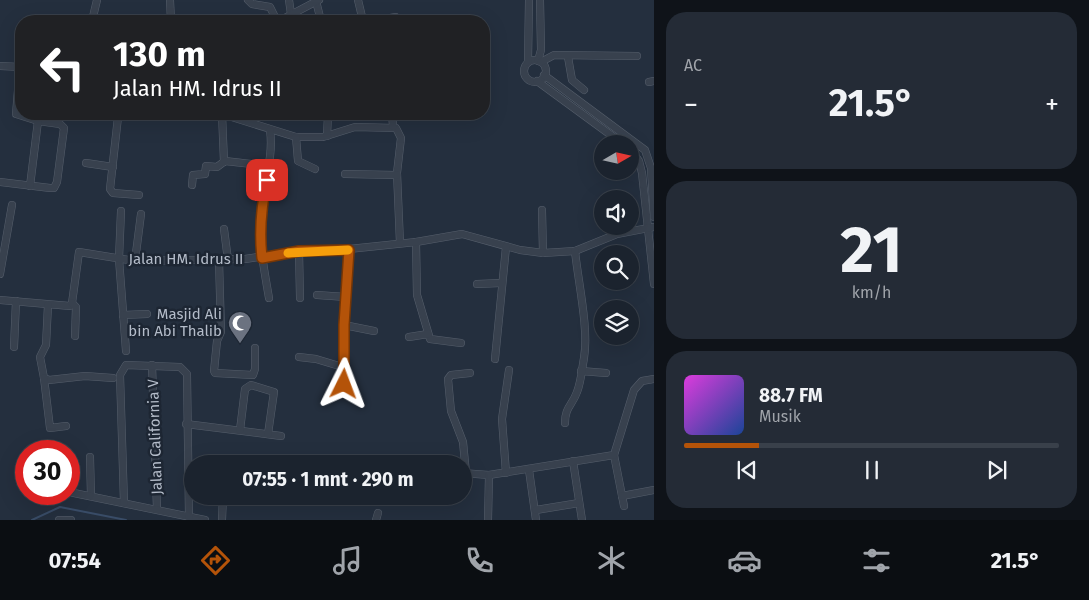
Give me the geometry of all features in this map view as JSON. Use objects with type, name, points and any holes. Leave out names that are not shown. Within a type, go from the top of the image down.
[{"type":"street","points":[[93,15],[97,0]]},
{"type":"street","points":[[170,0],[171,15]]},
{"type":"street","points":[[248,0],[252,4],[270,7],[275,15]]},
{"type":"street","points":[[289,0],[292,14],[318,1],[320,15]]},
{"type":"street","points":[[358,0],[362,15]]},
{"type":"street","points":[[529,0],[528,62],[524,68],[524,74],[528,79],[537,81],[611,135]]},
{"type":"street","points":[[540,0],[540,50],[544,75],[645,150],[651,168],[654,217]]},
{"type":"street","points":[[528,62],[541,63],[554,55],[568,57],[637,56]]},
{"type":"street","points":[[568,57],[572,80],[584,90]]},
{"type":"street","points":[[1,67],[15,66]]},
{"type":"street","points":[[537,81],[544,75]]},
{"type":"street","points":[[0,182],[50,188],[55,185],[64,132],[63,126],[35,120]]},
{"type":"street","points":[[118,120],[111,191],[139,195]]},
{"type":"street","points":[[192,185],[193,175],[205,174],[206,166],[219,167],[224,162],[222,120]]},
{"type":"street","points":[[240,120],[296,137],[327,136],[349,128],[393,126]]},
{"type":"street","points":[[327,136],[328,120]]},
{"type":"street","points":[[392,120],[393,126],[401,138],[397,175],[400,243]]},
{"type":"street","points":[[30,186],[38,121]]},
{"type":"street","points":[[269,298],[260,234],[261,208],[272,150],[270,130]]},
{"type":"street","points":[[296,137],[298,161],[315,170]]},
{"type":"street","points":[[224,162],[270,166]]},
{"type":"street","points":[[86,163],[113,167]]},
{"type":"street","points":[[639,163],[650,227],[654,284]]},
{"type":"street","points":[[345,174],[397,175]]},
{"type":"street","points":[[0,274],[12,205]]},
{"type":"street","points":[[542,210],[543,253]]},
{"type":"street","points":[[120,211],[119,259],[126,351]]},
{"type":"street","points":[[135,261],[141,214]]},
{"type":"street","name":"Jalan HM. Idrus II","points":[[72,303],[78,253],[135,261],[228,260],[262,258],[299,251],[349,250],[462,234],[506,247],[543,253],[575,251],[617,234],[650,227]]},
{"type":"street","points":[[224,229],[228,260]]},
{"type":"street","points":[[416,242],[417,295],[428,334],[433,341],[461,343]]},
{"type":"street","points":[[495,359],[506,247]]},
{"type":"street","points":[[344,384],[346,368],[344,325],[349,250]]},
{"type":"street","points":[[299,251],[300,298]]},
{"type":"street","points":[[565,423],[565,412],[577,392],[584,357],[585,337],[575,251]]},
{"type":"street","points":[[219,260],[221,332],[216,341],[215,373],[253,375],[255,348]]},
{"type":"street","points":[[478,284],[501,283]]},
{"type":"street","points":[[317,295],[346,297]]},
{"type":"street","points":[[0,300],[70,306],[72,303],[76,307],[76,336]]},
{"type":"street","points":[[14,347],[16,301]]},
{"type":"street","points":[[48,305],[46,346],[40,357],[50,428],[66,426]]},
{"type":"street","points":[[123,315],[147,314]]},
{"type":"street","points":[[344,325],[374,331]]},
{"type":"street","points":[[409,337],[428,334]]},
{"type":"street","points":[[299,357],[316,359],[346,368]]},
{"type":"street","name":"Jalan California V","points":[[152,364],[157,509]]},
{"type":"street","points":[[124,502],[120,375],[126,365],[180,366],[186,374],[189,517]]},
{"type":"street","points":[[506,473],[502,419],[509,370]]},
{"type":"street","points":[[581,371],[606,373]]},
{"type":"street","points":[[463,455],[463,442],[451,411],[448,379],[450,375],[470,373]]},
{"type":"street","points":[[44,378],[49,380],[100,376],[112,378]]},
{"type":"street","points":[[624,506],[614,455],[634,390],[642,381],[653,377]]},
{"type":"street","points":[[240,430],[245,389],[251,385],[274,392],[268,434]]},
{"type":"street","points":[[186,424],[282,436]]},
{"type":"street","points":[[472,474],[489,475],[530,470],[614,455]]},
{"type":"street","points":[[90,457],[91,496]]},
{"type":"street","points":[[573,461],[582,520]]},
{"type":"street","points":[[530,470],[536,520]]},
{"type":"street","points":[[488,520],[489,475]]},
{"type":"street","points":[[622,496],[654,490]]},
{"type":"street","points":[[80,494],[205,520]]},
{"type":"street","points":[[536,510],[579,503]]},
{"type":"street","points":[[222,520],[223,505]]},
{"type":"street","points":[[59,520],[72,520]]},
{"type":"waterway","points":[[32,520],[60,507],[126,520]]},
{"type":"slow traffic","points":[[288,253],[348,250]]},
{"type":"place","name":"Masjid Ali bin Abi Thalib","points":[[240,344]]},
{"type":"route","points":[[267,180],[261,208],[260,234],[262,258],[299,251],[349,250],[344,325],[346,368],[344,384]]}]
